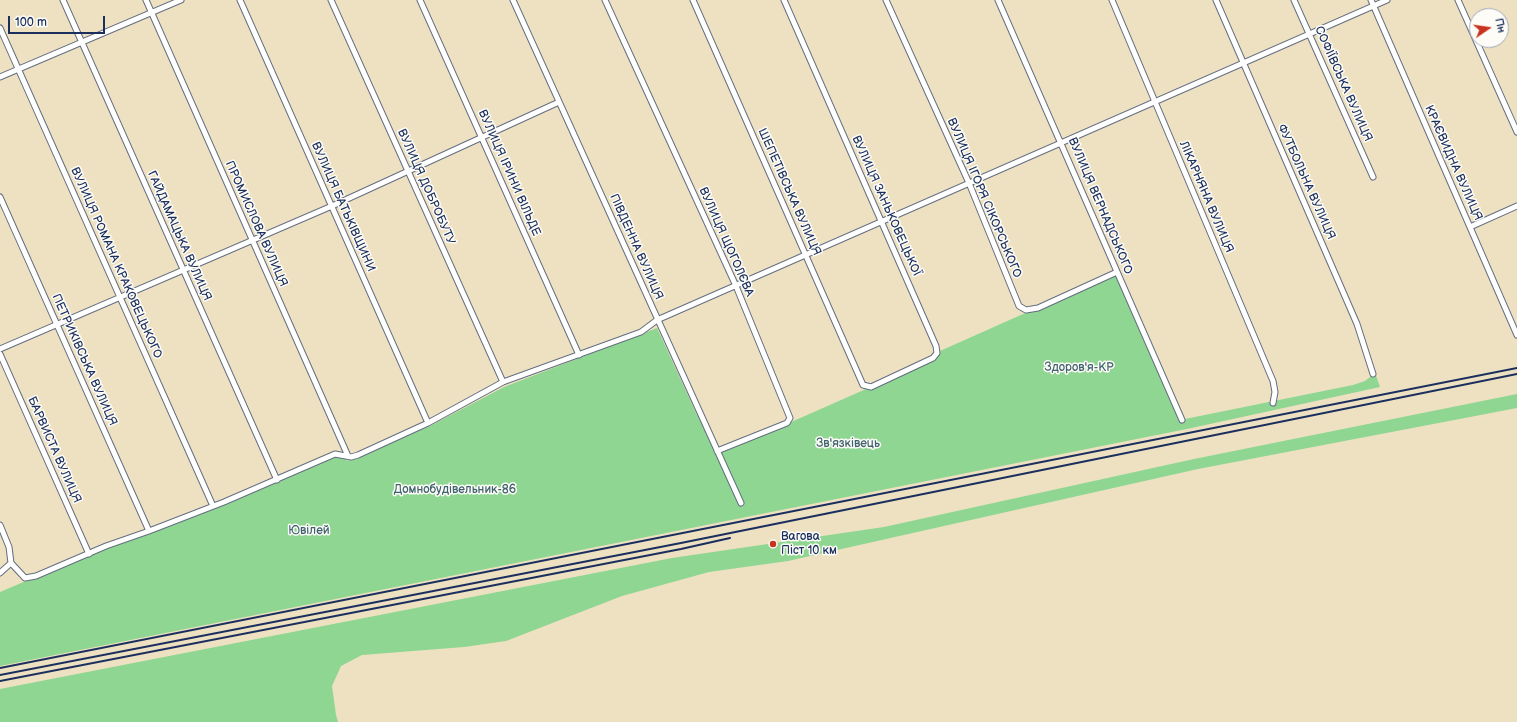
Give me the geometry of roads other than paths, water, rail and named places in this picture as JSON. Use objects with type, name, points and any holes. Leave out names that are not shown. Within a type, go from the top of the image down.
[{"type":"street","name":"ГАЙДАМАЦЬКА ВУЛИЦЯ","points":[[63,0],[277,480]]},
{"type":"street","name":"ПРОМИСЛОВА ВУЛИЦЯ","points":[[146,0],[348,456]]},
{"type":"street","points":[[0,77],[181,0]]},
{"type":"street","name":"ВУЛИЦЯ БАТЬКІВЩИНИ","points":[[240,0],[428,423]]},
{"type":"street","name":"ВУЛИЦЯ ДОБРОБУТУ","points":[[331,0],[503,382]]},
{"type":"street","name":"ВУЛИЦЯ ІРИНИ ВІЛЬДЕ","points":[[420,0],[579,355]]},
{"type":"street","name":"ПІВДЕННА ВУЛИЦЯ","points":[[513,0],[740,503]]},
{"type":"street","name":"ВУЛИЦЯ ЩОГОЛЄВА","points":[[606,0],[736,286],[790,418],[790,422],[717,450]]},
{"type":"street","name":"ШЕПЕТІВСЬКА ВУЛИЦЯ","points":[[693,0],[864,385],[871,387]]},
{"type":"street","name":"ВУЛИЦЯ ЗАНЬКОВЕЦЬКОЇ","points":[[784,0],[936,346],[937,353],[933,358],[871,387]]},
{"type":"street","name":"ВУЛИЦЯ ІГОРЯ СІКОРСЬКОГО","points":[[886,0],[969,183],[1020,308],[1026,310],[1038,308],[1117,272]]},
{"type":"street","name":"ВУЛИЦЯ ВЕРНАДСЬКОГО","points":[[998,0],[1182,420]]},
{"type":"street","name":"ЛІКАРНЯНА ВУЛИЦЯ","points":[[1112,0],[1273,381],[1275,392],[1274,402]]},
{"type":"street","name":"ФУТБОЛЬНА ВУЛИЦЯ","points":[[1216,0],[1357,324],[1373,374]]},
{"type":"street","name":"СОФІЇВСЬКА ВУЛИЦЯ","points":[[1294,0],[1373,177]]},
{"type":"street","name":"КРАЄВИДНА ВУЛИЦЯ","points":[[1371,0],[1517,335]]},
{"type":"street","points":[[0,525],[9,547],[11,562],[25,578],[36,576],[106,546],[149,531],[277,480],[335,454],[348,456],[358,455],[428,423],[503,382],[642,332],[658,320],[882,223],[1061,142],[1156,102],[1243,62],[1387,0]]},
{"type":"street","points":[[1458,0],[1517,132]]},
{"type":"street","name":"ВУЛИЦЯ РОМАНА КРАКОВЕЦЬКОГО","points":[[0,28],[213,506]]},
{"type":"street","points":[[0,349],[332,206],[559,102]]},
{"type":"street","name":"ПЕТРИКІВСЬКА ВУЛИЦЯ","points":[[0,197],[149,531]]},
{"type":"street","points":[[1470,227],[1517,206]]},
{"type":"street","name":"БАРВИСТА ВУЛИЦЯ","points":[[0,354],[89,554]]},
{"type":"street","points":[[0,572],[11,562]]},
{"type":"railway","points":[[0,668],[1517,368]]},
{"type":"railway","points":[[0,675],[681,543],[1517,374]]},
{"type":"railway","points":[[0,681],[681,549],[730,538]]},
{"type":"place","name":"Вагова Піст 10 км","points":[[773,544]]},
{"type":"park label","name":"Здоров'я-КР","points":[[1079,368]]},
{"type":"park label","name":"Зв'язківець","points":[[848,444]]},
{"type":"park label","name":"Домнобудівельник-86","points":[[455,490]]},
{"type":"park label","name":"Ювілей","points":[[309,531]]}]
